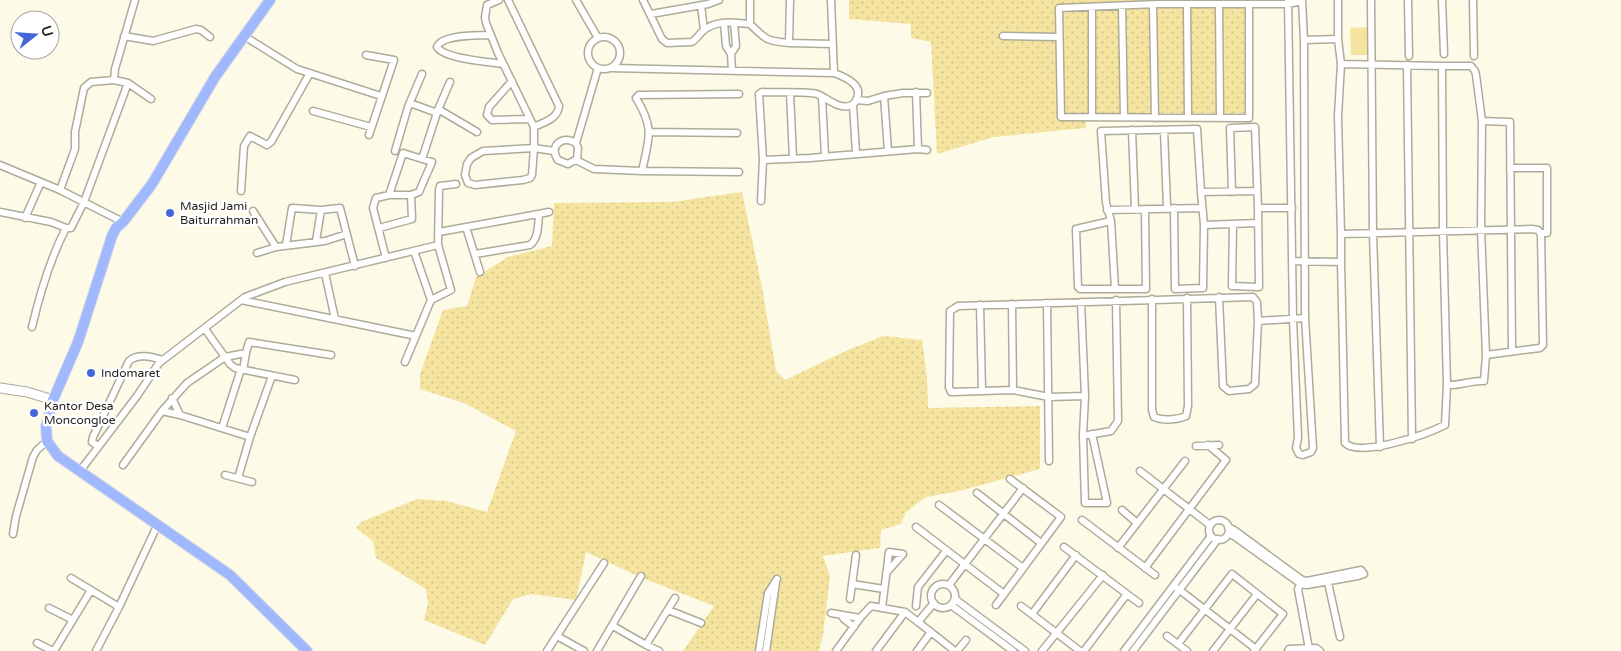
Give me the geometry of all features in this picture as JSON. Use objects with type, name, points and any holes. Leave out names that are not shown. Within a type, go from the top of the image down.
[{"type":"main road","points":[[270,0],[215,77],[152,184],[123,222],[116,228],[109,242],[78,342],[53,400],[46,426],[47,441],[58,456],[230,575],[307,651]]},
{"type":"street","points":[[114,80],[115,69],[135,0]]},
{"type":"street","points":[[499,0],[487,5],[485,17],[490,35],[534,127],[534,148],[532,175],[530,178],[523,180],[475,185],[468,183],[466,180],[467,164],[483,151],[534,148],[554,151]]},
{"type":"street","points":[[508,0],[559,106],[558,113],[555,116],[534,127]]},
{"type":"street","points":[[576,0],[598,38]]},
{"type":"street","points":[[643,0],[662,39],[667,43],[692,42],[704,30],[717,24],[734,23],[750,24],[770,41],[832,44]]},
{"type":"street","points":[[651,14],[719,0]]},
{"type":"street","points":[[750,0],[750,24]]},
{"type":"street","points":[[790,0],[790,43]]},
{"type":"street","points":[[831,0],[834,73]]},
{"type":"street","points":[[1338,0],[1340,64],[1338,116],[1340,262],[1345,443],[1350,446],[1380,447],[1412,439],[1446,424],[1447,385],[1442,232],[1442,66]]},
{"type":"street","points":[[1372,0],[1372,234],[1380,447]]},
{"type":"street","points":[[1408,0],[1409,56]]},
{"type":"street","points":[[1442,0],[1444,54]]},
{"type":"street","points":[[1473,0],[1474,56]]},
{"type":"street","points":[[1249,4],[1249,118],[1061,118],[1059,8],[1302,1],[1304,43],[1305,318],[1313,448],[1311,452],[1303,455],[1298,454],[1296,448],[1298,438],[1293,319],[1288,2]]},
{"type":"street","points":[[1187,4],[1188,118]]},
{"type":"street","points":[[1220,4],[1220,117]]},
{"type":"street","points":[[701,5],[704,30]]},
{"type":"street","points":[[1153,5],[1155,118]]},
{"type":"street","points":[[1122,6],[1124,118]]},
{"type":"street","points":[[1092,7],[1092,118]]},
{"type":"street","points":[[724,23],[726,46],[731,54],[732,70]]},
{"type":"street","points":[[731,54],[736,46],[734,23]]},
{"type":"street","points":[[124,36],[153,41],[196,29],[201,30],[210,37]]},
{"type":"street","points":[[490,35],[447,39],[440,43],[438,48],[440,51],[455,56],[503,64]]},
{"type":"street","points":[[244,36],[297,69],[381,96]]},
{"type":"street","points":[[1003,36],[1060,37]]},
{"type":"street","points":[[610,68],[619,60],[619,47],[611,38],[598,38],[592,43],[588,51],[592,63],[598,68],[834,73],[849,81],[859,91],[854,102],[856,153]]},
{"type":"street","points":[[1290,48],[1304,43],[1338,39]]},
{"type":"street","points":[[366,55],[394,60],[369,135]]},
{"type":"street","points":[[1340,64],[1467,65],[1473,68],[1476,75],[1482,121],[1481,229],[1486,355],[1484,381],[1476,380],[1457,385],[1447,385]]},
{"type":"street","points":[[1408,65],[1412,439]]},
{"type":"street","points":[[576,144],[571,140],[565,139],[560,141],[554,151],[558,160],[568,164],[576,160],[579,154],[576,144],[598,68]]},
{"type":"street","points":[[241,191],[244,146],[250,136],[267,145],[271,142],[310,73]]},
{"type":"street","points":[[386,258],[373,208],[376,198],[389,195],[411,195],[419,192],[432,162],[392,150],[422,74]]},
{"type":"street","points":[[60,190],[75,150],[75,132],[84,88],[91,82],[114,80],[128,83],[151,99]]},
{"type":"street","points":[[512,81],[490,107],[488,116],[492,120],[530,119]]},
{"type":"street","points":[[422,159],[437,111],[450,82]]},
{"type":"street","points":[[0,212],[71,228],[84,202],[128,83]]},
{"type":"street","points":[[761,200],[763,160],[758,96],[762,92],[816,94],[843,107],[854,102],[868,101],[892,94],[927,92]]},
{"type":"street","points":[[916,92],[918,149]]},
{"type":"street","points":[[790,93],[792,158]]},
{"type":"street","points":[[642,171],[650,132],[645,115],[636,98],[639,95],[739,94]]},
{"type":"street","points":[[884,96],[888,151]]},
{"type":"street","points":[[822,97],[825,156]]},
{"type":"street","points":[[410,103],[437,111],[478,132]]},
{"type":"street","points":[[313,111],[371,126]]},
{"type":"street","points":[[1482,121],[1510,122],[1512,350]]},
{"type":"street","points":[[1232,192],[1230,128],[1255,127],[1259,287],[1232,286],[1232,224]]},
{"type":"street","points":[[1115,289],[1101,131],[1197,129],[1204,225],[1203,288],[1175,289],[1171,208],[1164,130]]},
{"type":"street","points":[[1132,130],[1135,208]]},
{"type":"street","points":[[650,132],[737,133]]},
{"type":"street","points":[[763,160],[918,149],[927,150]]},
{"type":"street","points":[[389,195],[403,153]]},
{"type":"street","points":[[576,160],[590,168],[599,170],[739,172]]},
{"type":"street","points":[[0,165],[60,190],[123,222]]},
{"type":"street","points":[[1341,234],[1442,232],[1481,229],[1532,229],[1538,230],[1540,233],[1547,233],[1547,168],[1510,168]]},
{"type":"street","points":[[25,218],[41,182]]},
{"type":"street","points":[[430,300],[449,292],[452,288],[438,245],[440,186],[456,184]]},
{"type":"street","points":[[1202,192],[1257,191]]},
{"type":"street","points":[[378,228],[412,219],[411,195]]},
{"type":"street","points":[[286,245],[292,208],[321,210],[340,208],[355,266]]},
{"type":"street","points":[[1107,210],[1202,208]]},
{"type":"street","points":[[1258,208],[1292,208]]},
{"type":"street","points":[[1110,221],[1076,229],[1078,287],[1080,289],[1146,289],[1145,209]]},
{"type":"street","points":[[316,241],[321,210]]},
{"type":"street","points":[[253,212],[276,247]]},
{"type":"street","points":[[439,232],[549,212]]},
{"type":"street","points":[[475,254],[533,243],[536,238],[539,214]]},
{"type":"street","points":[[1204,225],[1258,223]]},
{"type":"street","points":[[466,227],[480,272]]},
{"type":"street","points":[[32,327],[37,304],[52,257],[66,228]]},
{"type":"street","points":[[1486,355],[1512,350],[1540,348],[1544,343],[1540,233]]},
{"type":"street","points":[[257,253],[286,245],[325,241],[347,234]]},
{"type":"street","points":[[80,471],[137,396],[155,367],[250,293],[285,282],[438,245]]},
{"type":"street","points":[[405,362],[430,300],[414,251]]},
{"type":"street","points":[[1293,261],[1340,262]]},
{"type":"street","points":[[325,273],[335,320]]},
{"type":"street","points":[[1085,396],[1049,397],[1013,390],[952,392],[948,387],[950,311],[958,306],[1116,300],[1219,297],[1253,297],[1257,302],[1258,321],[1255,384],[1248,389],[1228,391],[1223,386],[1219,297]]},
{"type":"street","points":[[1152,299],[1152,410],[1154,416],[1158,419],[1179,419],[1186,416],[1188,406],[1187,298]]},
{"type":"street","points":[[241,300],[416,336]]},
{"type":"street","points":[[1083,435],[1111,431],[1118,421],[1116,300]]},
{"type":"street","points":[[1081,302],[1085,396],[1083,435],[1085,503],[1107,503],[1092,434]]},
{"type":"street","points":[[1046,303],[1049,461]]},
{"type":"street","points":[[1012,304],[1013,390]]},
{"type":"street","points":[[980,305],[982,391]]},
{"type":"street","points":[[1258,321],[1305,318]]},
{"type":"street","points":[[205,329],[230,364],[242,370],[295,380]]},
{"type":"street","points":[[222,428],[242,370],[249,342],[331,355]]},
{"type":"street","points":[[123,465],[172,398],[187,383],[225,357],[246,352]]},
{"type":"street","points":[[98,446],[92,442],[93,437],[129,361],[136,357],[163,360]]},
{"type":"street","points":[[238,478],[250,437],[272,376]]},
{"type":"street","points":[[0,388],[26,392],[53,400]]},
{"type":"street","points":[[172,398],[180,415]]},
{"type":"street","points":[[162,411],[250,437]]},
{"type":"street","points":[[13,534],[16,516],[34,457],[37,450],[47,441]]},
{"type":"street","points":[[1196,446],[1219,444]]},
{"type":"street","points":[[1145,568],[1226,460],[1208,445]]},
{"type":"street","points":[[1118,548],[1185,461]]},
{"type":"street","points":[[1140,471],[1210,525]]},
{"type":"street","points":[[225,475],[252,482]]},
{"type":"street","points":[[996,605],[1061,517],[1010,479]]},
{"type":"street","points":[[949,585],[1023,488]]},
{"type":"street","points":[[977,493],[1041,543]]},
{"type":"street","points":[[939,505],[1023,568]]},
{"type":"street","points":[[1122,510],[1137,523]]},
{"type":"street","points":[[1082,520],[1155,575]]},
{"type":"street","points":[[1133,651],[1218,540],[1225,537],[1228,531],[1224,521],[1213,522],[1210,525]]},
{"type":"street","points":[[1210,525],[1210,533],[1218,540]]},
{"type":"street","points":[[96,651],[157,526]]},
{"type":"street","points":[[916,527],[1004,594]]},
{"type":"street","points":[[1228,531],[1234,530],[1302,582],[1328,579],[1340,636]]},
{"type":"street","points":[[1124,651],[1212,536]]},
{"type":"street","points":[[1064,548],[1139,603]]},
{"type":"street","points":[[916,606],[918,587],[946,551]]},
{"type":"street","points":[[850,598],[856,555]]},
{"type":"street","points":[[1032,614],[1076,555]]},
{"type":"street","points":[[547,651],[604,563]]},
{"type":"street","points":[[882,608],[886,573]]},
{"type":"street","points":[[1174,586],[1180,590],[1205,609],[1230,628],[1256,650],[1283,614],[1232,574],[1205,609],[1178,644]]},
{"type":"street","points":[[1042,651],[1103,575]]},
{"type":"street","points":[[597,651],[641,576]]},
{"type":"street","points":[[71,578],[119,607]]},
{"type":"street","points":[[758,651],[768,593],[777,579],[776,596],[766,651]]},
{"type":"street","points":[[1302,582],[1298,589],[1309,649]]},
{"type":"street","points":[[852,584],[884,589]]},
{"type":"street","points":[[944,584],[949,585],[953,589],[953,602],[942,608],[934,603],[932,598],[934,588],[944,584]]},
{"type":"street","points":[[37,643],[54,651],[91,590]]},
{"type":"street","points":[[1084,651],[1127,594]]},
{"type":"street","points":[[1213,651],[1258,594]]},
{"type":"street","points":[[646,645],[676,598]]},
{"type":"street","points":[[953,602],[1013,651]]},
{"type":"street","points":[[953,602],[1025,651]]},
{"type":"street","points":[[918,622],[934,603]]},
{"type":"street","points":[[834,651],[871,606],[905,612],[956,651],[966,640]]},
{"type":"street","points":[[1021,606],[1080,651]]},
{"type":"street","points":[[49,608],[73,620]]},
{"type":"street","points":[[668,610],[701,623]]},
{"type":"street","points":[[876,651],[905,612]]},
{"type":"street","points":[[831,614],[860,618]]},
{"type":"street","points":[[842,616],[854,627]]},
{"type":"street","points":[[612,626],[659,651]]},
{"type":"street","points":[[917,651],[931,632]]},
{"type":"street","points":[[557,636],[584,651]]},
{"type":"street","points":[[1167,636],[1187,651]]},
{"type":"street","points":[[1288,651],[1289,649],[1316,648],[1320,651]]},
{"type":"shaded area","points":[[849,0],[1250,0],[1251,113],[1086,113],[1086,128],[994,137],[937,154],[931,42],[911,38],[911,24],[849,19]]},
{"type":"shaded area","points":[[1367,27],[1368,55],[1351,55],[1350,28]]},
{"type":"shaded area","points":[[742,192],[762,287],[776,371],[785,380],[848,350],[883,336],[922,340],[927,378],[928,408],[1040,406],[1040,469],[959,491],[926,497],[906,512],[901,524],[881,530],[880,548],[823,556],[830,576],[823,635],[819,651],[683,651],[714,606],[640,577],[586,552],[576,600],[531,594],[513,599],[485,645],[424,620],[428,603],[426,589],[376,558],[373,541],[356,528],[361,522],[417,499],[447,501],[487,512],[516,431],[464,403],[420,389],[420,374],[443,310],[467,306],[476,277],[508,257],[552,246],[554,203],[672,202]]},
{"type":"place","name":"Masjid Jami Baiturrahman","points":[[170,213]]},
{"type":"place","name":"Indomaret","points":[[91,373]]},
{"type":"place","name":"Kantor Desa Moncongloe","points":[[34,413]]}]
